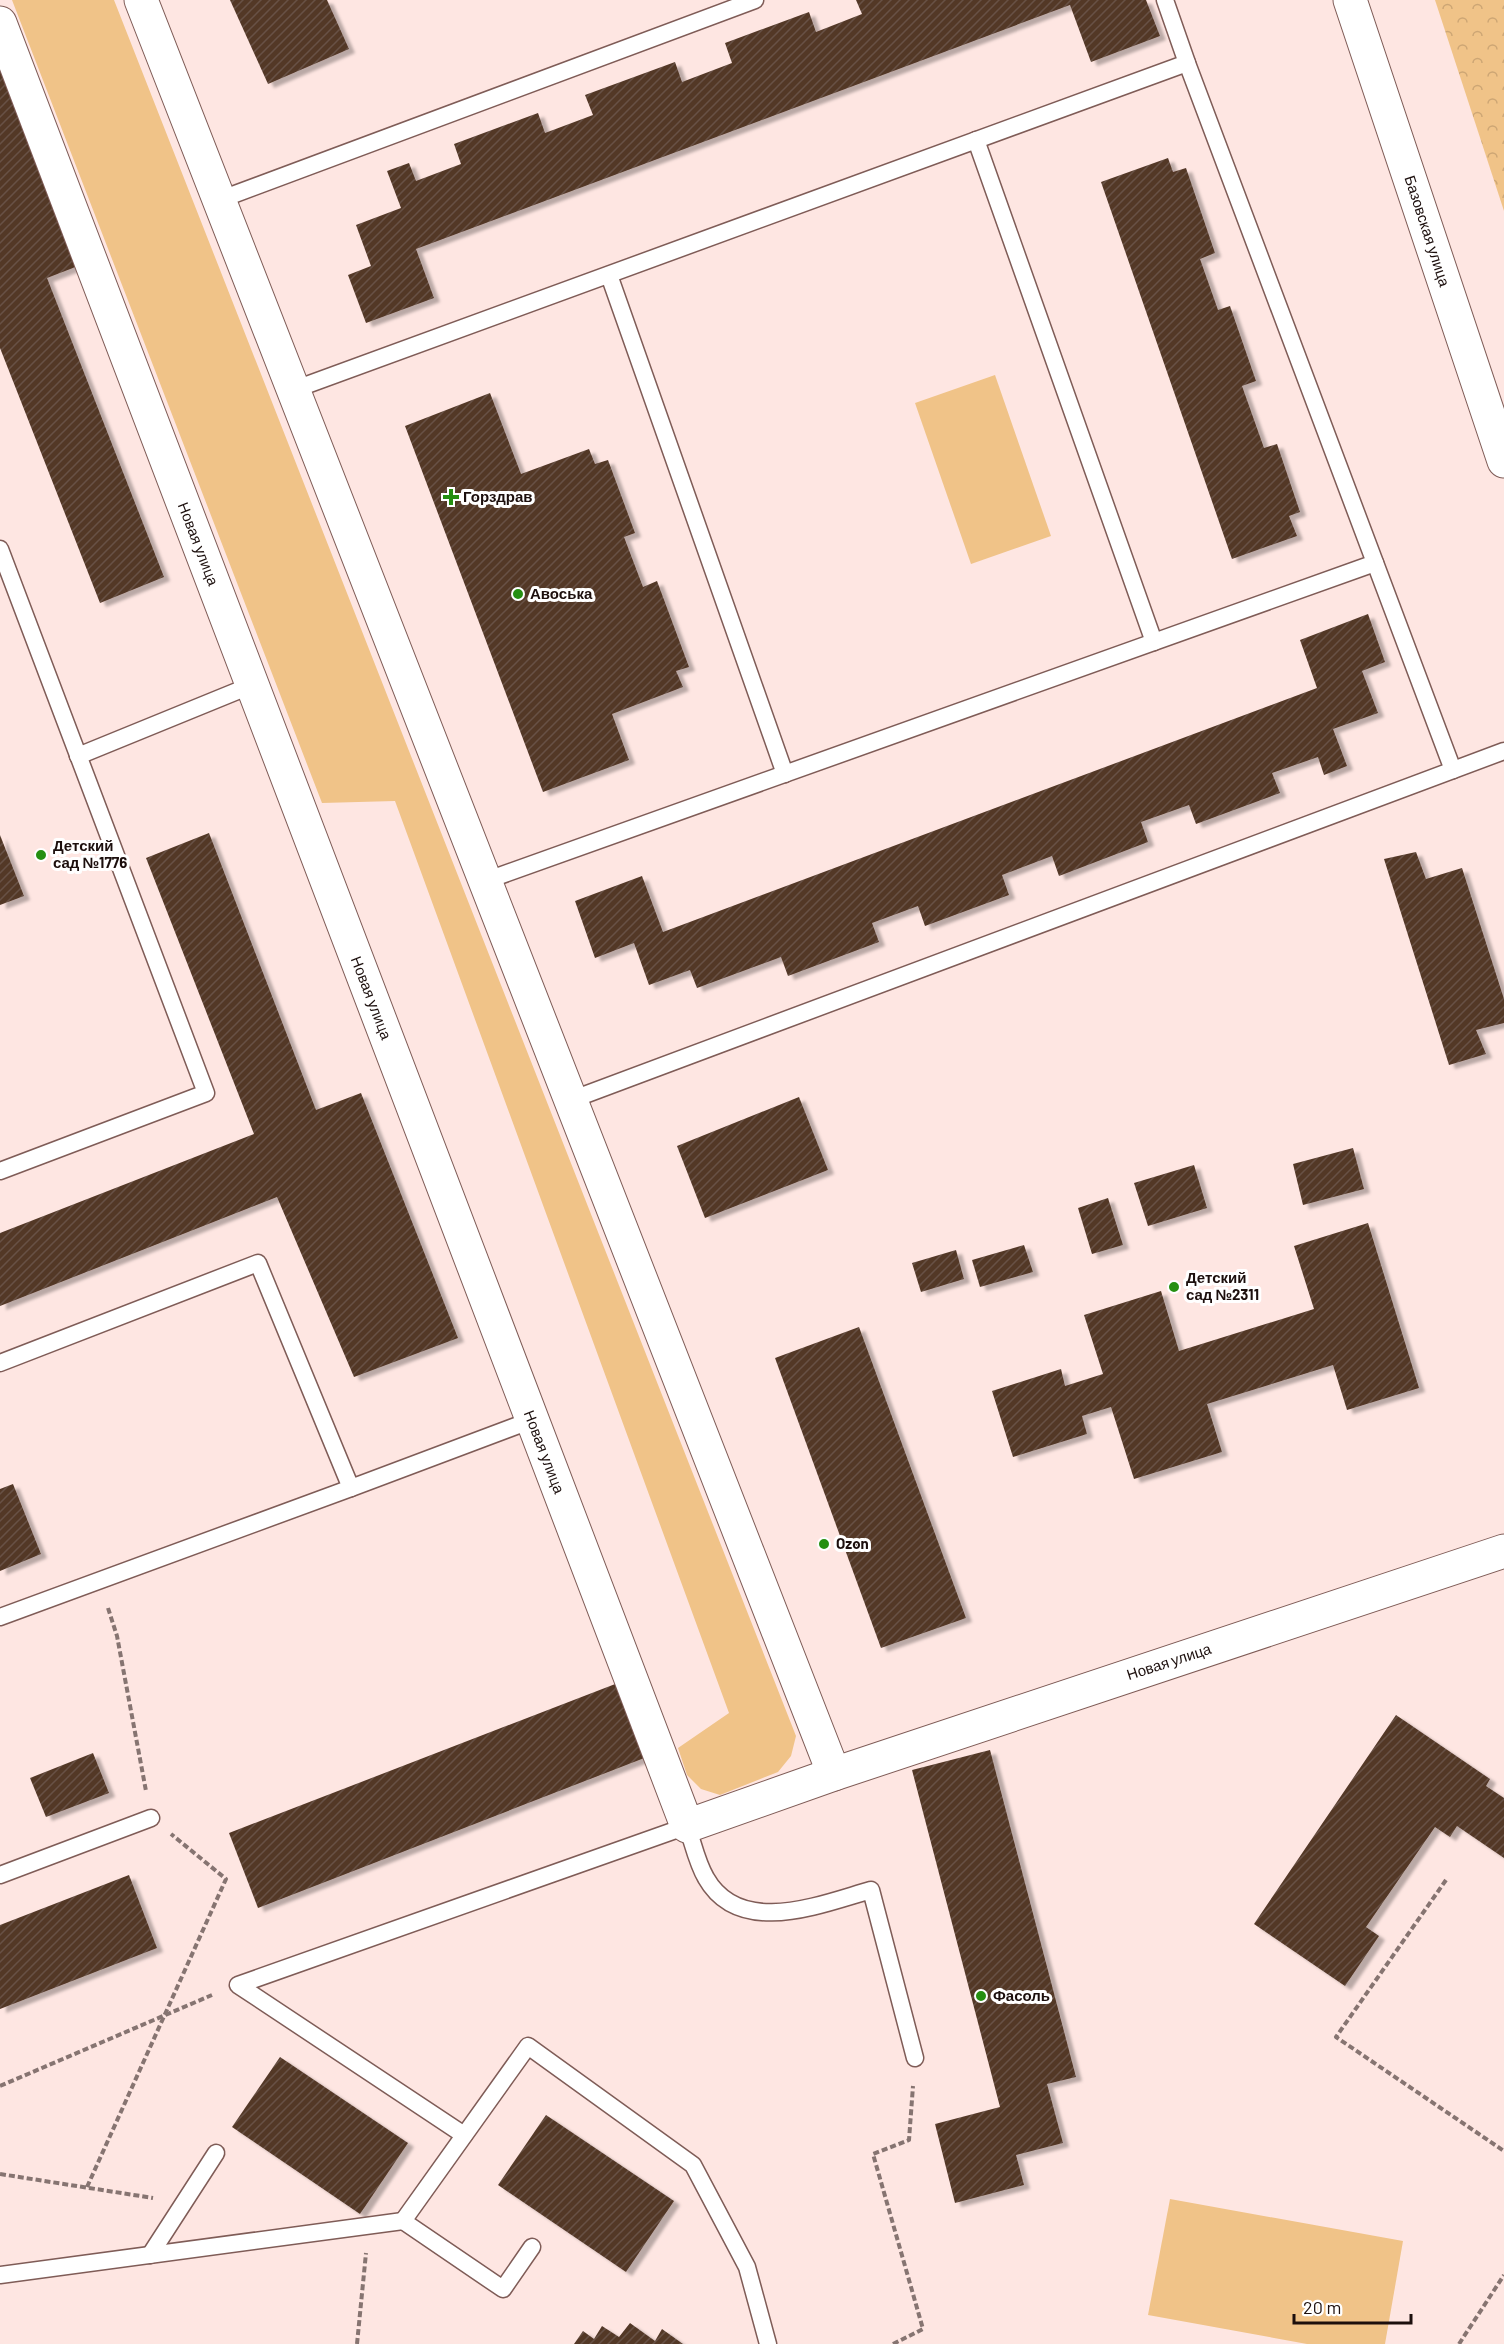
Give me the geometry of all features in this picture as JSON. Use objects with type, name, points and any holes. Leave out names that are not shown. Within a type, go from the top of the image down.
[{"type":"street","points":[[141,0],[834,1774]]},
{"type":"street","name":"Базовская улица","points":[[1350,0],[1504,461]]},
{"type":"street","name":"Новая улица","points":[[0,23],[687,1826],[834,1774],[1504,1551]]},
{"type":"lane","points":[[219,200],[755,0]]},
{"type":"lane","points":[[1165,0],[1453,770]]},
{"type":"lane","points":[[293,390],[1187,63]]},
{"type":"lane","points":[[976,140],[1154,642]]},
{"type":"lane","points":[[609,275],[785,774]]},
{"type":"lane","points":[[0,549],[206,1093],[0,1171]]},
{"type":"lane","points":[[485,881],[1375,563]]},
{"type":"lane","points":[[78,756],[252,685]]},
{"type":"lane","points":[[571,1100],[1504,751]]},
{"type":"lane","points":[[0,1363],[258,1263],[351,1488]]},
{"type":"lane","points":[[0,1617],[532,1420]]},
{"type":"lane","points":[[0,1875],[152,1818]]},
{"type":"lane","points":[[238,1985],[687,1826],[706,1879],[727,1901],[758,1913],[793,1912],[871,1890],[915,2058]]},
{"type":"lane","points":[[238,1985],[464,2135]]},
{"type":"lane","points":[[403,2221],[528,2046],[693,2165],[747,2267],[768,2344]]},
{"type":"lane","points":[[150,2255],[216,2153]]},
{"type":"lane","points":[[0,2275],[403,2221],[503,2289],[532,2247]]},
{"type":"path","points":[[87,2187],[226,1879],[152,1818],[117,1636],[99,1582]]},
{"type":"path","points":[[1446,1880],[1336,2037],[1504,2151]]},
{"type":"path","points":[[0,2086],[238,1985]]},
{"type":"path","points":[[893,2344],[923,2329],[873,2154],[909,2140],[915,2058]]},
{"type":"path","points":[[0,2174],[184,2202]]},
{"type":"path","points":[[357,2344],[369,2226]]},
{"type":"path","points":[[1459,2344],[1504,2275]]},
{"type":"green space","points":[[12,0],[114,0],[796,1736],[791,1756],[778,1772],[720,1795],[701,1789],[687,1775],[678,1748],[729,1713],[395,801],[322,803]]},
{"type":"green space","points":[[1435,0],[1504,0],[1504,211]]},
{"type":"green space","points":[[995,375],[1051,536],[971,564],[915,403]]},
{"type":"green space","points":[[1170,2199],[1403,2241],[1385,2344],[1307,2344],[1148,2315]]},
{"type":"building","points":[[230,0],[327,0],[349,49],[268,84]]},
{"type":"building","points":[[856,0],[1146,0],[1160,36],[1091,62],[1070,5],[416,249],[434,298],[366,323],[348,275],[371,266],[356,225],[401,208],[387,171],[409,163],[416,181],[461,164],[454,144],[538,113],[545,133],[593,115],[585,95],[675,62],[682,82],[732,63],[725,43],[809,12],[816,32],[862,14]]},
{"type":"building","points":[[0,31],[91,261],[47,278],[164,577],[100,603],[0,348]]},
{"type":"building","points":[[1168,158],[1173,172],[1186,168],[1215,253],[1200,259],[1218,310],[1230,306],[1256,381],[1242,386],[1264,448],[1277,444],[1300,512],[1289,516],[1297,536],[1232,559],[1101,182]]},
{"type":"building","name":"Авоська","points":[[490,393],[521,474],[589,449],[595,464],[608,460],[635,533],[624,537],[643,587],[657,581],[689,667],[676,671],[683,687],[612,714],[629,760],[543,792],[405,426]]},
{"type":"building","points":[[1368,614],[1385,662],[1362,671],[1378,713],[1333,729],[1347,766],[1324,775],[1318,757],[1272,773],[1280,793],[1196,824],[1189,805],[1141,822],[1148,842],[1059,876],[1052,856],[1002,875],[1009,895],[925,926],[918,906],[872,923],[879,942],[788,976],[781,957],[697,988],[690,970],[649,985],[634,943],[595,958],[575,901],[642,876],[663,932],[1317,688],[1300,640]]},
{"type":"building","points":[[209,833],[316,1110],[361,1093],[458,1338],[354,1377],[277,1197],[0,1306],[0,1233],[254,1134],[146,858]]},
{"type":"building","points":[[0,835],[24,896],[0,905]]},
{"type":"building","points":[[1416,852],[1426,879],[1462,868],[1504,999],[1504,1023],[1476,1030],[1486,1054],[1449,1065],[1384,859]]},
{"type":"building","points":[[799,1097],[828,1170],[705,1218],[677,1146]]},
{"type":"building","points":[[1353,1148],[1364,1189],[1303,1205],[1293,1164]]},
{"type":"building","points":[[1194,1165],[1207,1208],[1148,1226],[1134,1183]]},
{"type":"building","points":[[1108,1198],[1123,1245],[1092,1254],[1078,1208]]},
{"type":"building","points":[[1368,1223],[1419,1388],[1347,1410],[1333,1365],[1207,1404],[1222,1452],[1134,1479],[1111,1407],[1082,1416],[1087,1434],[1013,1457],[992,1391],[1061,1369],[1065,1386],[1103,1374],[1084,1315],[1161,1291],[1179,1351],[1314,1309],[1294,1246]]},
{"type":"building","points":[[1024,1245],[1033,1272],[980,1287],[972,1260]]},
{"type":"building","points":[[956,1250],[964,1279],[921,1292],[912,1263]]},
{"type":"building","points":[[859,1327],[966,1618],[881,1648],[775,1358]]},
{"type":"building","points":[[13,1484],[41,1554],[0,1571],[0,1489]]},
{"type":"building","points":[[623,1681],[652,1755],[258,1908],[229,1833]]},
{"type":"building","points":[[1396,1715],[1490,1779],[1486,1786],[1504,1798],[1504,1858],[1457,1826],[1450,1837],[1435,1827],[1366,1927],[1379,1936],[1345,1986],[1254,1924]]},
{"type":"building","points":[[990,1750],[1076,2077],[1047,2084],[1063,2143],[1016,2155],[1024,2185],[955,2203],[935,2124],[1000,2107],[912,1770]]},
{"type":"building","points":[[93,1753],[109,1793],[46,1817],[30,1778]]},
{"type":"building","points":[[129,1875],[157,1948],[0,2009],[0,1925]]},
{"type":"building","points":[[280,2057],[408,2143],[360,2214],[232,2127]]},
{"type":"building","points":[[546,2115],[674,2201],[626,2272],[498,2185]]},
{"type":"building","points":[[630,2323],[655,2341],[662,2329],[683,2344],[574,2344],[583,2331],[594,2339],[602,2326],[619,2337]]},
{"type":"place","name":"Горздрав","points":[[451,497]]},
{"type":"place","name":"Авоська","points":[[518,594]]},
{"type":"place","name":"Детский сад №1776","points":[[41,855]]},
{"type":"place","name":"Детский сад №2311","points":[[1174,1287]]},
{"type":"place","name":"Ozon","points":[[824,1544]]},
{"type":"place","name":"Фасоль","points":[[981,1996]]}]
